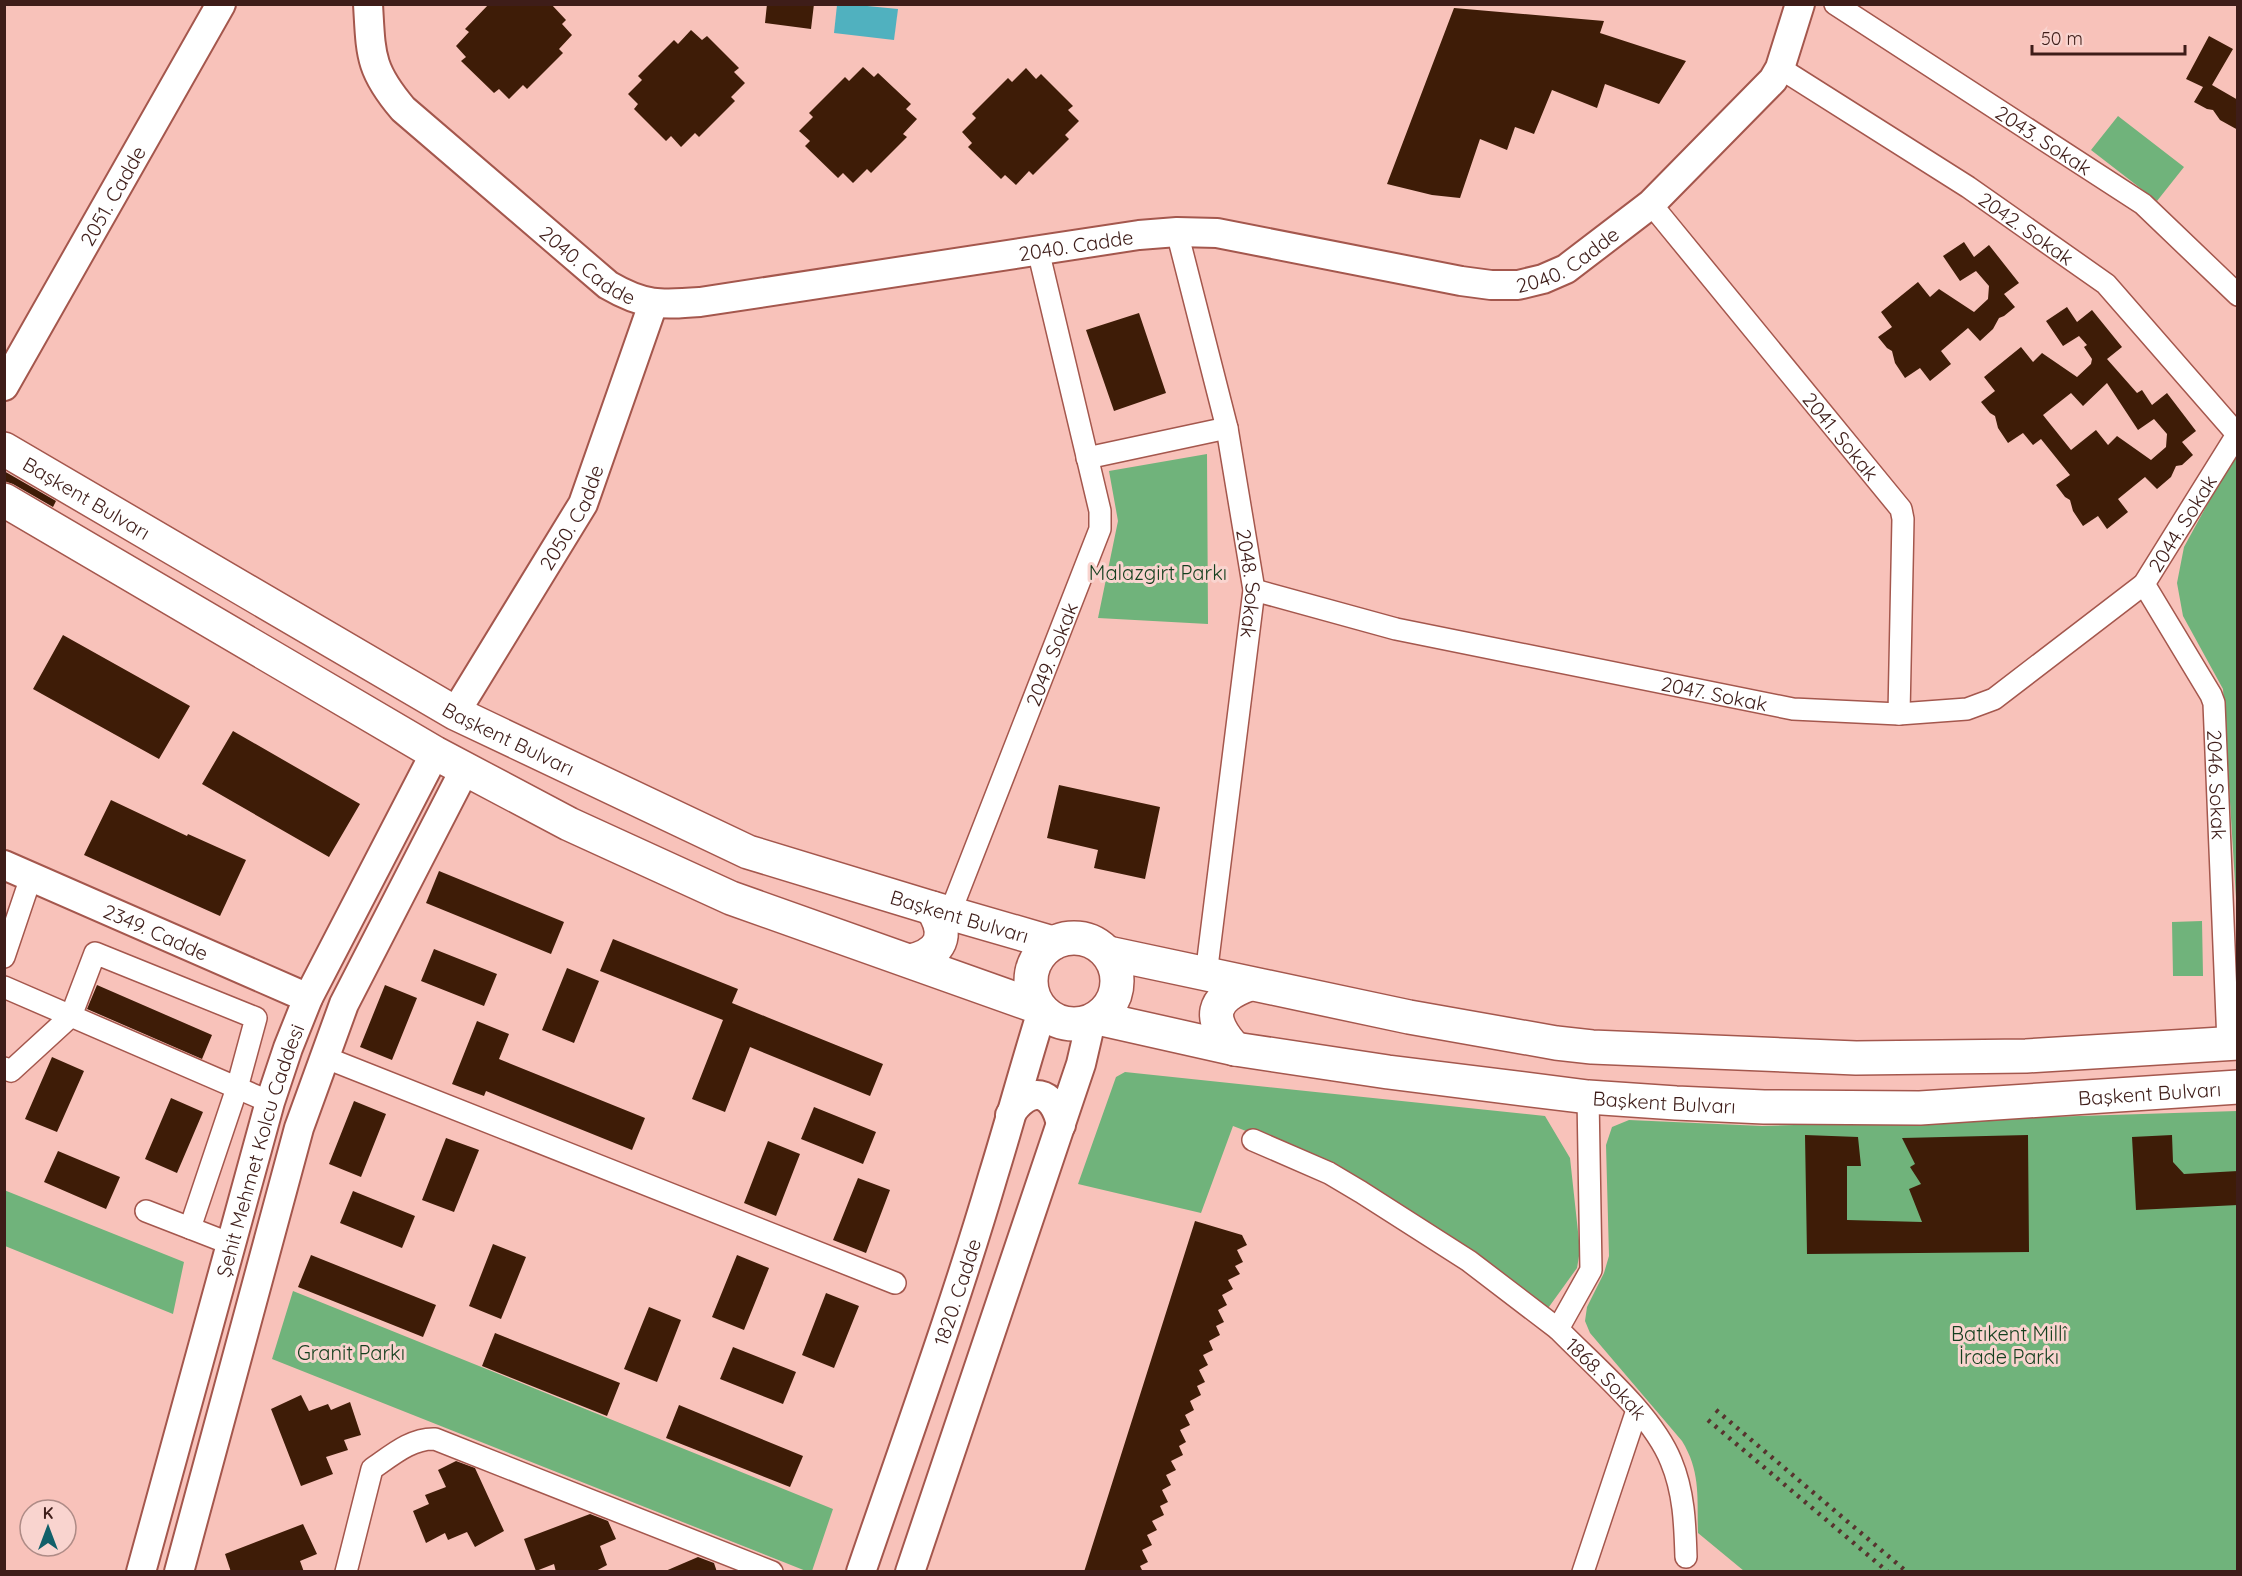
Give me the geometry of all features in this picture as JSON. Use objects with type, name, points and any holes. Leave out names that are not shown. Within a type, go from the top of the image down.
[{"type":"main road","name":"Başkent Bulvarı","points":[[4,449],[455,713],[748,852],[1053,943]]},
{"type":"main road","points":[[4,500],[435,753],[569,824],[731,898],[1040,1009]]},
{"type":"main road","points":[[910,962],[934,952],[940,942],[941,911]]},
{"type":"main road","points":[[1108,953],[1116,971],[1117,991],[1111,1004],[1094,1020],[1077,1025],[1062,1023],[1049,1017],[1040,1009],[1032,994],[1030,979],[1033,964],[1041,952],[1053,943],[1067,938],[1082,938],[1108,953],[1206,975],[1409,1017],[1556,1043],[1592,1047],[1856,1058],[2034,1056],[2233,1043]]},
{"type":"main road","points":[[1235,1049],[1221,1035],[1216,1021],[1218,1008],[1224,997],[1250,984]]},
{"type":"main road","name":"Başkent Bulvarı","points":[[1094,1020],[1235,1049],[1451,1082],[1588,1097],[1764,1107],[1920,1108],[2238,1088]]},
{"type":"street","name":"2051. Cadde","points":[[4,386],[221,4]]},
{"type":"street","name":"2040. Cadde","points":[[368,4],[371,55],[377,75],[403,109],[608,285],[627,296],[653,304],[700,302],[1139,235],[1177,232],[1217,233],[1491,285],[1518,285],[1543,279],[1566,269],[1651,204],[1763,91],[1779,68],[1800,4]]},
{"type":"street","name":"2043. Sokak","points":[[1835,4],[2144,204],[2238,295]]},
{"type":"street","name":"2042. Sokak","points":[[1779,68],[1968,187],[2106,284],[2237,433]]},
{"type":"street","name":"2041. Sokak","points":[[1651,204],[1901,509],[1903,519],[1899,714]]},
{"type":"street","name":"2048. Sokak","points":[[1177,232],[1227,428],[1254,590],[1206,975]]},
{"type":"street","name":"2049. Sokak","points":[[941,911],[1100,529],[1100,511],[1038,250]]},
{"type":"street","name":"2050. Cadde","points":[[455,713],[583,504],[653,304]]},
{"type":"street","points":[[1087,458],[1227,428]]},
{"type":"street","name":"2044. Sokak","points":[[2144,584],[2237,433]]},
{"type":"street","name":"2047. Sokak","points":[[1254,590],[1396,629],[1792,709],[1899,714],[1967,709],[1994,699],[2144,584]]},
{"type":"street","name":"2046. Sokak","points":[[2144,584],[2211,695],[2214,704],[2233,1043]]},
{"type":"street","name":"Şehit Mehmet Kolcu Caddesi","points":[[141,1572],[270,1102],[288,1048],[308,998],[435,753]]},
{"type":"street","name":"Şehit Mehmet Kolcu Caddesi","points":[[179,1572],[299,1128],[324,1057],[344,1004],[465,769]]},
{"type":"street","name":"2349. Cadde","points":[[4,865],[308,998]]},
{"type":"street","points":[[4,957],[31,877]]},
{"type":"street","points":[[4,1068],[11,1071],[71,1016],[95,953],[256,1018],[237,1088],[190,1228]]},
{"type":"street","points":[[4,987],[270,1102]]},
{"type":"street","name":"1820. Cadde","points":[[861,1572],[994,1176],[1040,1009]]},
{"type":"street","points":[[910,1572],[1082,1064],[1094,1020]]},
{"type":"street","points":[[324,1057],[895,1283]]},
{"type":"street","points":[[1010,1115],[1018,1102],[1027,1096],[1042,1095],[1053,1102],[1059,1113],[1061,1125]]},
{"type":"street","name":"1868. Sokak","points":[[1588,1097],[1591,1270],[1558,1329],[1637,1410],[1656,1434],[1671,1461],[1685,1512],[1686,1557]]},
{"type":"street","points":[[1253,1140],[1329,1173],[1361,1192],[1469,1262],[1558,1329]]},
{"type":"street","points":[[146,1211],[231,1244]]},
{"type":"street","points":[[1583,1572],[1637,1410]]},
{"type":"street","points":[[346,1572],[372,1469],[414,1442],[435,1439],[772,1572]]},
{"type":"green space","points":[[2118,116],[2184,167],[2157,201],[2091,150]]},
{"type":"green space","points":[[2237,450],[2237,914],[2223,689],[2183,616],[2177,583],[2184,547]]},
{"type":"green space","name":"Malazgirt Parkı","points":[[1207,454],[1208,624],[1098,618],[1118,521],[1109,471]]},
{"type":"green space","points":[[2202,921],[2203,976],[2173,976],[2172,922]]},
{"type":"green space","points":[[1125,1072],[1545,1116],[1570,1158],[1580,1250],[1577,1268],[1546,1311],[1326,1162],[1233,1126],[1201,1213],[1078,1184],[1116,1077]]},
{"type":"green space","name":"Batıkent Millî İrade Parkı","points":[[2237,1111],[2237,1571],[1744,1571],[1698,1533],[1697,1486],[1688,1452],[1682,1441],[1590,1333],[1585,1321],[1587,1307],[1604,1273],[1609,1256],[1606,1145],[1612,1127],[1629,1120],[1762,1126]]},
{"type":"green space","points":[[4,1190],[184,1262],[173,1314],[5,1246]]},
{"type":"green space","name":"Granit Parkı","points":[[293,1291],[833,1509],[812,1571],[806,1571],[272,1359]]},
{"type":"water","points":[[837,5],[898,9],[894,40],[834,33]]},
{"type":"building","points":[[489,4],[551,4],[566,20],[562,24],[572,35],[559,49],[563,53],[527,89],[523,85],[509,99],[499,89],[494,93],[461,61],[466,57],[456,46],[469,32],[465,29]]},
{"type":"building","points":[[767,4],[814,4],[811,29],[765,23]]},
{"type":"building","points":[[1454,8],[1604,21],[1600,33],[1686,61],[1659,104],[1605,84],[1597,108],[1552,90],[1534,134],[1515,127],[1507,150],[1480,139],[1460,198],[1432,195],[1387,184]]},
{"type":"building","points":[[691,30],[702,40],[707,36],[739,68],[734,72],[745,83],[731,97],[735,101],[699,137],[695,133],[681,147],[671,136],[666,141],[634,109],[638,104],[628,94],[642,80],[638,76],[674,40],[678,44]]},
{"type":"building","points":[[2209,36],[2233,49],[2212,85],[2238,100],[2238,130],[2220,120],[2213,110],[2194,102],[2203,87],[2186,79]]},
{"type":"building","points":[[863,67],[874,77],[878,73],[911,104],[906,109],[917,119],[903,134],[907,137],[871,173],[867,169],[853,183],[843,173],[838,178],[805,146],[810,141],[799,131],[813,117],[809,113],[845,77],[849,81]]},
{"type":"building","points":[[1026,68],[1036,79],[1041,74],[1073,106],[1068,110],[1079,121],[1065,135],[1069,139],[1033,175],[1029,171],[1016,185],[1005,175],[1001,179],[968,147],[972,143],[962,132],[976,118],[972,114],[1008,78],[1012,82]]},
{"type":"building","points":[[1964,242],[1974,257],[1989,245],[2019,283],[2004,294],[2015,307],[1999,318],[1993,329],[1980,341],[1968,328],[1941,351],[1951,364],[1930,381],[1920,368],[1905,378],[1895,363],[1892,351],[1878,337],[1892,327],[1881,312],[1918,282],[1930,297],[1939,289],[1974,312],[1988,299],[1989,286],[1976,271],[1960,281],[1943,256]]},
{"type":"building","points":[[2067,307],[2077,322],[2092,310],[2122,347],[2107,359],[2137,393],[2142,390],[2152,405],[2167,393],[2196,431],[2182,442],[2193,455],[2182,465],[2176,466],[2171,477],[2157,489],[2145,477],[2118,499],[2128,512],[2107,529],[2098,516],[2083,526],[2073,511],[2070,500],[2056,485],[2070,475],[2041,439],[2033,445],[2023,433],[2008,443],[1998,428],[1995,416],[1981,402],[1995,391],[1984,377],[2021,347],[2033,362],[2042,353],[2077,377],[2091,364],[2092,359],[2084,347],[2087,345],[2079,336],[2063,346],[2046,321]],"holes":[[[2107,383],[2138,430],[2154,419],[2167,434],[2166,447],[2151,460],[2117,436],[2108,445],[2096,430],[2071,450],[2043,415],[2071,393],[2083,406]]]},
{"type":"building","points":[[1139,313],[1166,393],[1114,411],[1086,330]]},
{"type":"building","points":[[4,471],[56,501],[53,507],[4,481]]},
{"type":"building","points":[[63,635],[190,706],[159,759],[33,689]]},
{"type":"building","points":[[233,731],[360,804],[329,857],[202,784]]},
{"type":"building","points":[[1059,785],[1160,807],[1145,879],[1094,868],[1098,850],[1047,838]]},
{"type":"building","points":[[111,800],[187,836],[188,834],[246,860],[220,916],[84,855]]},
{"type":"building","points":[[439,871],[564,922],[551,954],[426,903]]},
{"type":"building","points":[[613,939],[738,989],[732,1003],[883,1064],[870,1096],[750,1047],[725,1112],[692,1099],[723,1020],[600,971]]},
{"type":"building","points":[[434,949],[497,974],[484,1006],[421,981]]},
{"type":"building","points":[[567,968],[599,981],[574,1043],[542,1030]]},
{"type":"building","points":[[97,985],[212,1035],[202,1059],[87,1009]]},
{"type":"building","points":[[385,985],[417,998],[392,1060],[360,1047]]},
{"type":"building","points":[[477,1021],[509,1034],[499,1059],[645,1118],[632,1150],[486,1091],[484,1096],[452,1084]]},
{"type":"building","points":[[52,1057],[84,1071],[57,1132],[25,1119]]},
{"type":"building","points":[[171,1098],[203,1112],[177,1173],[145,1159]]},
{"type":"building","points":[[354,1101],[386,1114],[361,1177],[329,1164]]},
{"type":"building","points":[[814,1107],[876,1132],[863,1164],[801,1139]]},
{"type":"building","points":[[1805,1135],[1858,1137],[1861,1166],[1847,1166],[1847,1220],[1922,1222],[1909,1189],[1921,1184],[1910,1167],[1915,1164],[1902,1138],[2028,1135],[2029,1252],[1807,1254]]},
{"type":"building","points":[[2172,1135],[2173,1162],[2184,1174],[2238,1171],[2238,1205],[2136,1210],[2132,1137]]},
{"type":"building","points":[[446,1138],[479,1150],[454,1212],[422,1200]]},
{"type":"building","points":[[768,1141],[800,1154],[776,1216],[744,1203]]},
{"type":"building","points":[[58,1151],[120,1177],[106,1209],[44,1182]]},
{"type":"building","points":[[858,1178],[890,1190],[866,1253],[833,1240]]},
{"type":"building","points":[[353,1191],[415,1216],[402,1248],[340,1223]]},
{"type":"building","points":[[1195,1221],[1242,1235],[1247,1245],[1237,1250],[1243,1262],[1235,1266],[1240,1274],[1228,1280],[1233,1289],[1222,1295],[1227,1305],[1218,1310],[1224,1322],[1216,1326],[1220,1335],[1209,1341],[1213,1350],[1203,1355],[1208,1365],[1199,1370],[1205,1382],[1197,1386],[1201,1395],[1190,1401],[1194,1410],[1185,1415],[1190,1425],[1180,1430],[1186,1442],[1179,1446],[1183,1455],[1171,1461],[1176,1470],[1166,1475],[1171,1485],[1162,1490],[1168,1502],[1160,1506],[1164,1515],[1152,1521],[1157,1530],[1147,1535],[1152,1545],[1142,1550],[1148,1562],[1140,1566],[1143,1572],[1084,1572]]},
{"type":"building","points":[[493,1244],[526,1257],[501,1319],[469,1306]]},
{"type":"building","points":[[311,1255],[436,1305],[423,1337],[298,1287]]},
{"type":"building","points":[[737,1255],[769,1268],[744,1330],[712,1317]]},
{"type":"building","points":[[826,1293],[859,1306],[834,1368],[802,1355]]},
{"type":"building","points":[[649,1307],[681,1320],[657,1382],[624,1369]]},
{"type":"building","points":[[495,1333],[620,1383],[607,1416],[482,1366]]},
{"type":"building","points":[[733,1347],[796,1372],[783,1404],[720,1379]]},
{"type":"building","points":[[301,1395],[309,1411],[328,1404],[331,1410],[350,1402],[361,1435],[344,1440],[348,1450],[326,1457],[333,1474],[301,1486],[271,1409]]},
{"type":"building","points":[[679,1405],[803,1456],[790,1487],[666,1438]]},
{"type":"building","points":[[456,1461],[475,1468],[504,1531],[475,1547],[467,1532],[448,1540],[445,1533],[426,1543],[413,1511],[429,1504],[425,1495],[446,1487],[438,1470]]},
{"type":"building","points":[[590,1514],[608,1521],[616,1539],[600,1546],[607,1565],[594,1572],[556,1572],[554,1564],[536,1571],[524,1539]]},
{"type":"building","points":[[303,1524],[317,1554],[300,1561],[304,1572],[231,1572],[225,1554]]},
{"type":"building","points":[[698,1557],[714,1563],[717,1572],[663,1572]]},
{"type":"railway","points":[[1716,1410],[1907,1572]]},
{"type":"railway","points":[[1708,1420],[1888,1572]]}]
